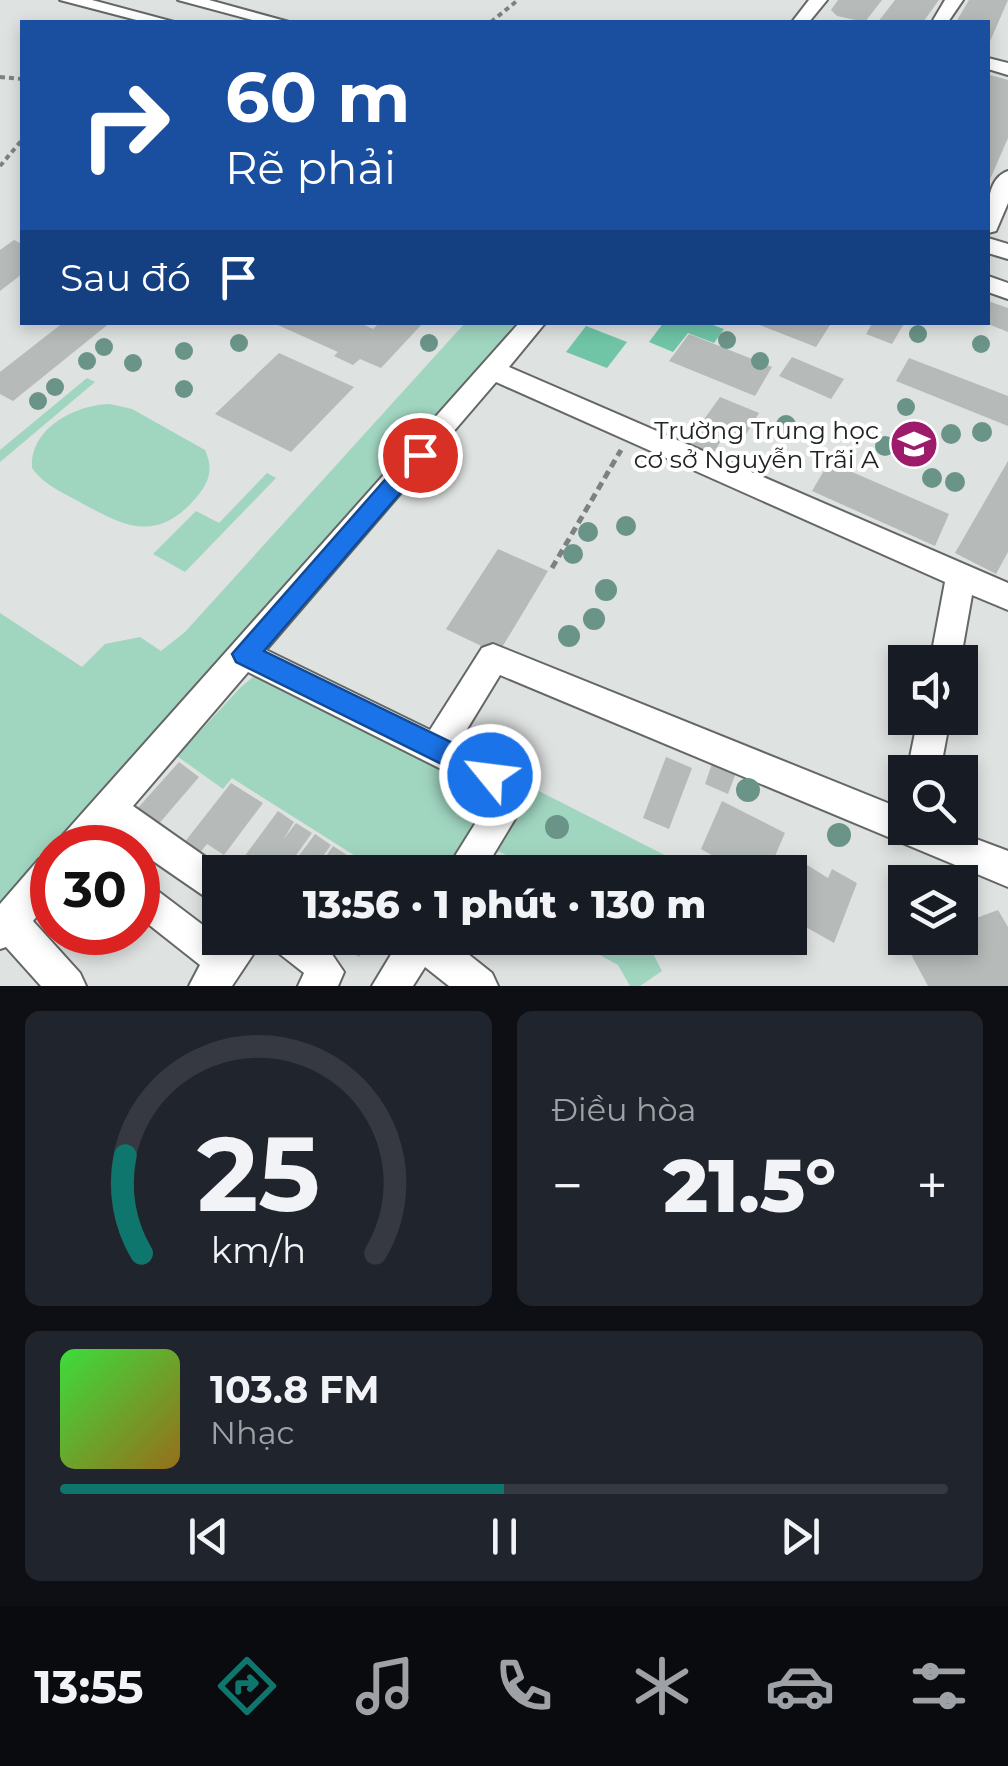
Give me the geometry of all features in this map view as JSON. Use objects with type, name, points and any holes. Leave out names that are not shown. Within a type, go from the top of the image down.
[{"type":"street","points":[[68,0],[155,20]]},
{"type":"street","points":[[187,0],[272,20]]},
{"type":"street","points":[[803,19],[818,0]]},
{"type":"street","points":[[990,221],[1008,176]]},
{"type":"street","points":[[94,825],[532,325]]},
{"type":"street","points":[[494,370],[1008,598]]},
{"type":"street","points":[[948,645],[961,576]]},
{"type":"street","points":[[245,654],[516,789],[474,855]]},
{"type":"street","points":[[438,747],[493,658],[888,819]]},
{"type":"street","points":[[108,808],[202,875]]},
{"type":"street","points":[[950,845],[1008,869]]},
{"type":"street","points":[[30,897],[4,926],[67,986]]},
{"type":"street","points":[[160,911],[227,962]]},
{"type":"street","points":[[314,955],[325,972],[317,986]]},
{"type":"street","points":[[391,986],[411,955]]},
{"type":"street","points":[[441,955],[479,986]]},
{"type":"path","points":[[493,20],[518,0]]},
{"type":"path","points":[[0,166],[20,142]]},
{"type":"path","points":[[552,568],[632,431]]},
{"type":"shaded area","points":[[463,325],[515,325],[78,825],[30,825],[30,880],[0,915],[0,613],[82,667],[105,644],[140,637],[161,651],[185,632]]},
{"type":"shaded area","points":[[662,325],[713,325],[724,329],[714,343],[688,333],[673,352],[649,342]]},
{"type":"shaded area","points":[[586,326],[627,342],[607,368],[566,352]]},
{"type":"shaded area","points":[[87,378],[95,382],[0,462],[0,450]]},
{"type":"shaded area","points":[[110,404],[132,409],[205,450],[209,476],[204,487],[166,522],[137,526],[108,517],[52,487],[32,468],[38,441],[57,421],[83,409]]},
{"type":"shaded area","points":[[267,473],[276,478],[185,572],[153,554],[196,511],[219,523]]},
{"type":"shaded area","points":[[270,676],[470,780],[481,798],[485,817],[462,855],[354,855],[232,778],[223,789],[177,756],[253,677]]},
{"type":"shaded area","points":[[531,787],[665,855],[506,855],[490,847]]},
{"type":"shaded area","points":[[600,955],[654,955],[662,971],[640,986],[630,986],[618,965]]},
{"type":"building","points":[[838,0],[882,0],[867,20],[837,16],[831,10]]},
{"type":"building","points":[[895,0],[939,0],[924,20],[880,20]]},
{"type":"building","points":[[969,0],[1008,0],[990,41],[990,20],[957,20]]},
{"type":"building","points":[[990,75],[1008,80],[1008,138],[990,179]]},
{"type":"building","points":[[14,240],[20,243],[20,276],[0,291],[0,250]]},
{"type":"building","points":[[990,302],[1008,308],[1008,332],[990,325]]},
{"type":"building","points":[[60,325],[107,325],[13,401],[0,394],[0,372]]},
{"type":"building","points":[[278,325],[364,325],[373,329],[377,325],[421,325],[381,368],[360,359],[353,365],[334,356],[338,352]]},
{"type":"building","points":[[759,325],[830,325],[816,347]]},
{"type":"building","points":[[871,325],[903,325],[892,344],[866,334]]},
{"type":"building","points":[[689,334],[772,367],[755,396],[669,361]]},
{"type":"building","points":[[279,353],[354,387],[291,452],[215,414]]},
{"type":"building","points":[[792,357],[844,379],[831,399],[779,376]]},
{"type":"building","points":[[909,358],[1008,396],[1008,426],[896,381]]},
{"type":"building","points":[[720,397],[759,413],[739,446],[722,439],[713,454],[687,443]]},
{"type":"building","points":[[1008,461],[1008,552],[996,574],[955,553]]},
{"type":"building","points":[[829,462],[949,514],[935,546],[812,491]]},
{"type":"building","points":[[498,549],[548,571],[498,654],[446,629]]},
{"type":"building","points":[[666,757],[692,768],[669,829],[643,818]]},
{"type":"building","points":[[713,761],[737,770],[728,794],[705,784]]},
{"type":"building","points":[[179,762],[199,777],[158,825],[136,810]]},
{"type":"building","points":[[231,783],[263,803],[224,855],[207,844],[195,859],[180,848]]},
{"type":"building","points":[[722,801],[785,833],[775,855],[712,855],[701,849]]},
{"type":"building","points":[[278,811],[294,822],[283,840],[296,823],[312,833],[296,855],[246,855]]},
{"type":"building","points":[[315,834],[331,845],[324,855],[300,855]]},
{"type":"building","points":[[333,846],[347,855],[327,855]]},
{"type":"building","points":[[807,865],[828,878],[832,869],[857,883],[834,943],[807,928]]},
{"type":"building","points":[[998,910],[1008,927],[1008,986],[928,986],[911,955],[978,955],[978,917]]},
{"type":"place","name":"Trường Trung học cơ sở Nguyễn Trãi A","points":[[914,444]]},
{"type":"route","points":[[420,455],[245,654],[490,775]]}]
